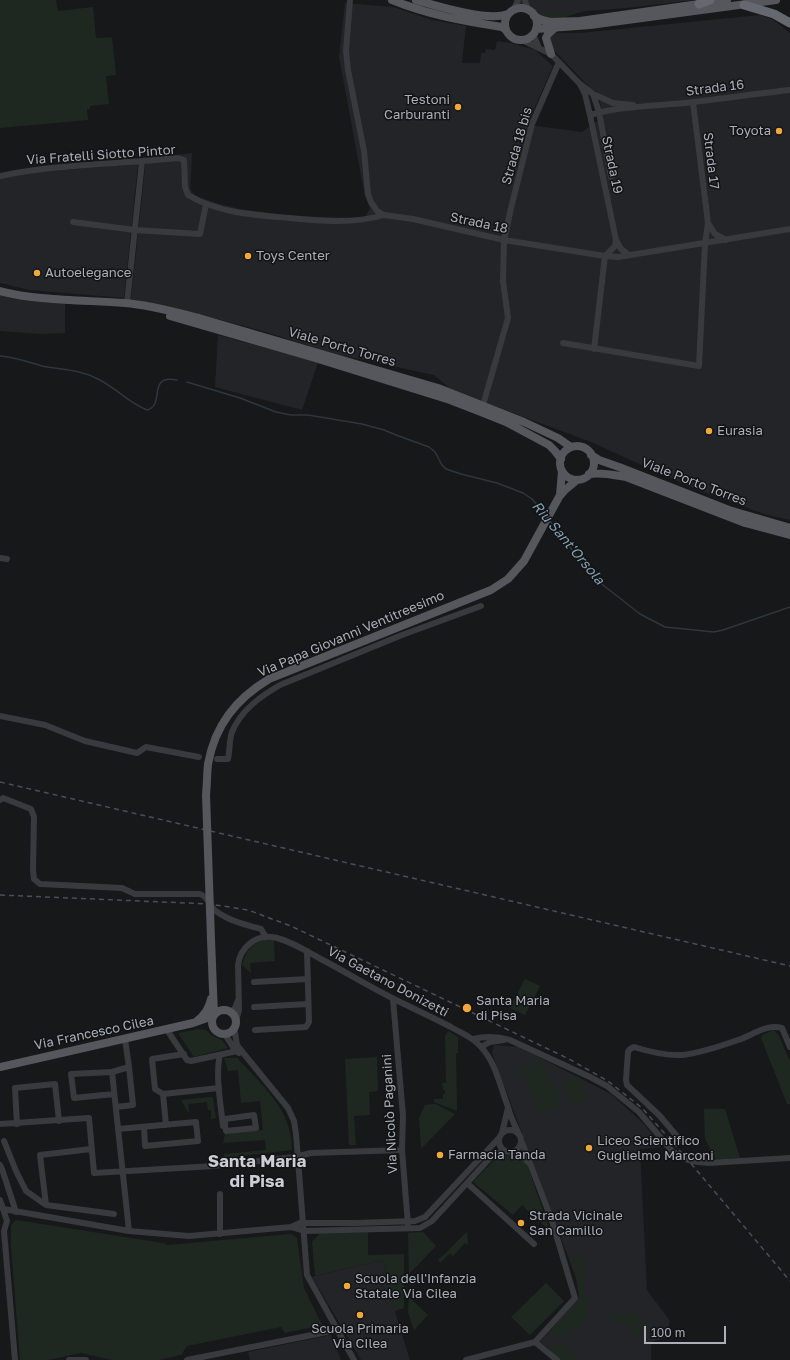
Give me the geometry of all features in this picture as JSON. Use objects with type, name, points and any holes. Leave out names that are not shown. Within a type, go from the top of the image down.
[{"type":"highway","points":[[699,4],[710,0]]},
{"type":"highway","points":[[744,5],[774,14],[790,22]]},
{"type":"main road","points":[[392,0],[434,15],[502,27],[514,38],[522,40],[530,37],[534,32],[536,20],[531,13]]},
{"type":"main road","points":[[416,0],[479,15],[503,16],[521,8],[542,20],[550,22],[580,21],[726,0]]},
{"type":"main road","points":[[534,32],[555,28],[590,25],[776,0]]},
{"type":"main road","points":[[506,30],[505,23],[511,12]]},
{"type":"main road","points":[[551,54],[546,38],[555,28]]},
{"type":"main road","name":"Viale Porto Torres","points":[[0,291],[25,296],[127,303],[164,309],[199,318],[438,388],[483,405],[543,431],[558,438],[571,447]]},
{"type":"main road","name":"Viale Porto Torres","points":[[97,301],[156,312],[217,329],[450,400],[506,422],[549,445],[561,459]]},
{"type":"main road","points":[[571,447],[583,447],[592,454],[594,461],[593,468],[590,474],[584,478],[577,480],[571,479],[562,471],[560,465],[561,459],[563,454],[571,447]]},
{"type":"main road","name":"Viale Porto Torres","points":[[592,454],[599,460],[730,510],[790,528]]},
{"type":"main road","name":"Via Papa Giovanni Ventitreesimo","points":[[559,497],[562,471]]},
{"type":"main road","name":"Viale Porto Torres","points":[[590,474],[608,474],[626,477],[745,523],[790,535]]},
{"type":"main road","name":"Via Papa Giovanni Ventitreesimo","points":[[214,1016],[206,795],[208,764],[215,740],[225,718],[256,687],[269,679],[491,590],[508,579],[524,561],[559,497],[577,480]]},
{"type":"main road","points":[[213,994],[220,1005],[228,1011],[233,1015],[235,1024],[230,1032],[217,1032],[213,1026],[212,1020],[214,1016],[217,1012],[228,1011]]},
{"type":"main road","points":[[194,1024],[205,1014],[213,994]]},
{"type":"main road","name":"Via Francesco Cilea","points":[[0,1067],[194,1024],[214,1016]]},
{"type":"main road","name":"Via Francesco Cilea","points":[[194,1024],[208,1024],[213,1026]]},
{"type":"street","points":[[350,0],[346,51],[348,70],[364,151],[368,194],[377,211],[384,215]]},
{"type":"street","points":[[511,12],[518,0]]},
{"type":"street","points":[[525,0],[531,13]]},
{"type":"street","points":[[534,32],[539,48]]},
{"type":"street","name":"Strada 16","points":[[522,40],[551,54],[580,84],[593,94],[613,103],[643,106]]},
{"type":"street","name":"Strada 18 bis","points":[[483,405],[508,318],[504,281],[504,240],[510,208],[532,124],[559,62]]},
{"type":"street","name":"Strada 19","points":[[580,84],[585,94],[590,115],[616,240],[621,249],[629,255]]},
{"type":"street","name":"Strada 16","points":[[590,115],[598,109],[693,102],[789,90]]},
{"type":"street","name":"Strada 19","points":[[585,94],[598,109]]},
{"type":"street","points":[[593,94],[598,109],[611,177]]},
{"type":"street","name":"Strada 17","points":[[693,102],[708,223],[705,244]]},
{"type":"street","name":"Via Fratelli Siotto Pintor","points":[[0,176],[23,171],[178,158],[184,160],[186,192],[196,200],[206,204],[236,212],[312,220],[345,221],[374,218],[384,215]]},
{"type":"street","points":[[127,303],[136,230],[142,162]]},
{"type":"street","points":[[73,222],[136,230],[200,234],[206,204]]},
{"type":"street","name":"Strada 18","points":[[384,215],[413,219],[504,240],[618,257],[790,229]]},
{"type":"street","points":[[708,223],[715,234],[726,240]]},
{"type":"street","points":[[594,349],[605,256],[615,246],[616,240]]},
{"type":"street","points":[[562,343],[699,366],[705,244]]},
{"type":"street","points":[[0,558],[7,559]]},
{"type":"street","points":[[217,759],[228,759],[232,732],[238,720],[263,694],[280,685],[402,635],[481,606]]},
{"type":"street","points":[[402,626],[402,635]]},
{"type":"street","points":[[0,716],[45,725],[85,741],[137,753],[146,747],[199,757]]},
{"type":"street","points":[[0,800],[3,798],[31,809],[34,817],[34,880],[40,884],[122,888],[135,894],[200,894],[204,895],[216,912],[240,924],[261,929],[266,937],[259,938],[249,944],[239,958],[240,1010],[235,1024],[237,1044],[251,1064],[288,1108],[294,1121],[307,1275],[354,1360]]},
{"type":"street","name":"Via Gaetano Donizetti","points":[[266,937],[281,939],[307,951],[393,998],[473,1039],[481,1047],[495,1068],[508,1108],[521,1137],[530,1165],[552,1221],[575,1298],[535,1342]]},
{"type":"street","name":"Via Gaetano Donizetti","points":[[255,1030],[306,1027],[309,1022],[307,951]]},
{"type":"street","points":[[254,982],[308,979]]},
{"type":"street","points":[[228,1011],[235,1008],[239,997]]},
{"type":"street","name":"Via Nicolò Paganini","points":[[393,998],[403,1116],[402,1150],[409,1228]]},
{"type":"street","points":[[254,1007],[308,1004]]},
{"type":"street","points":[[681,1141],[660,1116],[627,1085],[628,1052],[630,1049],[634,1047],[665,1055],[682,1055],[714,1048],[777,1026],[782,1028],[790,1046]]},
{"type":"street","points":[[167,1030],[187,1060],[191,1061],[237,1051]]},
{"type":"street","points":[[224,1033],[237,1051],[251,1064]]},
{"type":"street","points":[[473,1039],[497,1036],[510,1040],[607,1086],[638,1112],[672,1151],[682,1157],[698,1162],[708,1163],[790,1158]]},
{"type":"street","points":[[116,1107],[133,1105],[125,1039]]},
{"type":"street","points":[[481,1047],[490,1042],[510,1040]]},
{"type":"street","points":[[184,1054],[152,1059],[155,1089],[163,1094],[219,1088]]},
{"type":"street","points":[[220,1055],[218,1062],[219,1088],[223,1126],[225,1126],[226,1131],[256,1128],[254,1115],[225,1119],[225,1126]]},
{"type":"street","points":[[114,1094],[74,1098],[71,1074],[112,1072],[129,1067]]},
{"type":"street","points":[[112,1072],[129,1231]]},
{"type":"street","points":[[17,1124],[15,1088],[55,1084],[59,1121]]},
{"type":"street","points":[[163,1094],[166,1125]]},
{"type":"street","points":[[508,1108],[500,1145],[507,1151],[522,1157],[530,1165]]},
{"type":"street","points":[[0,1124],[89,1118],[94,1173],[214,1166],[298,1156],[311,1153],[402,1150]]},
{"type":"street","points":[[118,1129],[144,1126],[196,1122],[198,1141],[145,1146],[144,1126]]},
{"type":"street","points":[[3,1209],[129,1231],[189,1236],[291,1227],[302,1223],[356,1223],[420,1220],[425,1217],[505,1131],[512,1130],[518,1132]]},
{"type":"street","points":[[4,1141],[26,1191],[46,1205],[114,1214]]},
{"type":"street","points":[[291,1227],[304,1231],[420,1228],[432,1221],[490,1158],[507,1151],[516,1151],[522,1142]]},
{"type":"street","points":[[46,1205],[40,1155],[91,1149]]},
{"type":"street","points":[[0,1166],[16,1212]]},
{"type":"street","points":[[467,1183],[534,1244]]},
{"type":"street","points":[[220,1194],[220,1234]]},
{"type":"street","points":[[0,1200],[7,1221]]},
{"type":"street","points":[[15,1360],[4,1232],[7,1221],[16,1212]]},
{"type":"street","points":[[187,1360],[337,1330]]},
{"type":"street","points":[[337,1330],[349,1360]]},
{"type":"street","points":[[466,1360],[535,1342],[556,1360]]},
{"type":"street","points":[[69,1360],[86,1360]]},
{"type":"shaded area","points":[[0,0],[56,0],[58,11],[93,7],[96,38],[112,37],[116,75],[106,76],[109,104],[90,106],[90,109],[87,109],[88,120],[0,128]]},
{"type":"shaded area","points":[[513,0],[695,0],[586,11],[569,15],[565,18],[541,16],[531,7],[521,5]]},
{"type":"shaded area","points":[[345,3],[393,7],[432,20],[466,26],[462,63],[480,63],[481,53],[485,53],[486,49],[495,50],[497,41],[511,43],[535,50],[553,66],[534,109],[529,125],[582,132],[603,117],[598,93],[591,89],[549,45],[550,36],[557,33],[580,33],[760,15],[772,19],[790,33],[790,520],[767,515],[690,487],[591,442],[452,390],[434,375],[336,354],[259,330],[195,313],[131,299],[146,159],[192,153],[190,189],[194,194],[201,198],[219,204],[240,209],[294,216],[365,217],[370,208],[365,197],[339,57]]},
{"type":"shaded area","points":[[537,12],[576,12],[575,14],[562,18],[548,18]]},
{"type":"shaded area","points":[[138,164],[124,298],[29,290],[0,283],[0,178],[23,173]]},
{"type":"shaded area","points":[[0,294],[65,303],[65,333],[40,334],[0,331]]},
{"type":"shaded area","points":[[218,335],[318,362],[302,410],[215,387]]},
{"type":"shaded area","points":[[265,940],[274,940],[275,961],[250,963],[251,973],[242,965],[245,956],[250,948],[256,943]]},
{"type":"shaded area","points":[[525,979],[540,986],[525,1015],[510,1008]]},
{"type":"shaded area","points":[[198,1029],[206,1030],[213,1036],[222,1040],[228,1048],[194,1057],[178,1033]]},
{"type":"shaded area","points":[[774,1030],[779,1036],[790,1061],[790,1104],[787,1104],[761,1038],[762,1035]]},
{"type":"shaded area","points":[[448,1031],[458,1037],[458,1053],[456,1053],[457,1111],[434,1102],[434,1099],[443,1099],[443,1094],[445,1094],[442,1083],[446,1083],[445,1036]]},
{"type":"shaded area","name":"Liceo Scientifico Guglielmo Marconi","points":[[494,1045],[519,1047],[611,1094],[645,1125],[661,1147],[640,1149],[647,1290],[670,1321],[665,1338],[651,1342],[651,1360],[563,1360],[540,1342],[579,1297],[576,1278],[492,1053]]},
{"type":"shaded area","points":[[377,1057],[378,1091],[369,1092],[370,1115],[354,1116],[356,1145],[349,1145],[345,1059]]},
{"type":"shaded area","points":[[224,1058],[237,1058],[266,1089],[281,1111],[287,1123],[291,1136],[292,1150],[224,1158],[224,1154],[266,1150],[265,1140],[223,1143],[225,1134],[263,1130],[260,1101],[241,1103],[238,1070],[228,1071]]},
{"type":"shaded area","points":[[543,1059],[562,1105],[540,1114],[521,1069]]},
{"type":"shaded area","points":[[578,1076],[588,1100],[573,1107],[562,1083]]},
{"type":"shaded area","points":[[213,1098],[216,1118],[211,1119],[211,1110],[208,1110],[207,1102],[188,1104],[189,1114],[181,1100]]},
{"type":"shaded area","points":[[435,1104],[455,1114],[421,1149],[419,1118],[425,1105]]},
{"type":"shaded area","points":[[704,1109],[725,1109],[740,1158],[716,1160],[705,1139]]},
{"type":"shaded area","points":[[511,1155],[521,1159],[527,1164],[550,1231],[522,1205],[513,1215],[473,1182],[497,1157]]},
{"type":"shaded area","points":[[16,1220],[163,1243],[167,1245],[291,1234],[297,1238],[304,1288],[322,1325],[285,1333],[281,1327],[187,1346],[181,1355],[159,1360],[112,1360],[81,1353],[48,1360],[20,1360],[11,1247],[11,1225]]},
{"type":"shaded area","points":[[467,1231],[468,1245],[465,1243],[453,1256],[450,1253],[440,1263],[438,1260]]},
{"type":"shaded area","points":[[368,1232],[368,1255],[404,1254],[404,1308],[392,1312],[394,1310],[383,1260],[315,1276],[312,1242],[320,1233]]},
{"type":"shaded area","points":[[423,1232],[436,1246],[409,1274],[408,1233]]},
{"type":"shaded area","points":[[585,1256],[584,1298],[588,1299],[588,1320],[563,1337],[556,1336],[550,1331],[579,1300],[579,1285],[570,1259]]},
{"type":"shaded area","points":[[383,1260],[395,1312],[410,1360],[361,1360],[312,1277]]},
{"type":"shaded area","points":[[546,1283],[564,1301],[530,1335],[511,1317]]},
{"type":"shaded area","points":[[409,1297],[428,1315],[414,1330],[408,1312]]},
{"type":"shaded area","points":[[631,1308],[643,1323],[643,1335],[629,1334],[629,1323],[611,1321],[611,1314],[630,1315]]},
{"type":"shaded area","points":[[331,1335],[341,1360],[250,1360],[248,1352]]},
{"type":"shaded area","points":[[556,1344],[563,1344],[580,1360],[561,1360],[549,1350]]},
{"type":"waterway","name":"Riu Sant'Orsola","points":[[0,356],[42,366],[84,373],[105,383],[140,407],[147,410],[152,407],[155,402],[159,386],[162,381],[168,379],[177,380]]},
{"type":"waterway","name":"Riu Sant'Orsola","points":[[187,382],[240,398],[276,412],[291,415],[308,415],[362,424],[384,430],[429,447],[435,452],[446,469],[497,483],[523,493],[532,499],[545,514]]},
{"type":"waterway","name":"Riu Sant'Orsola","points":[[550,521],[582,563],[603,585],[640,614],[665,627],[714,632],[790,607]]},
{"type":"railway","points":[[0,782],[790,966]]},
{"type":"railway","points":[[0,895],[210,904],[248,910],[291,926],[569,1059],[608,1081],[642,1108],[790,1281]]},
{"type":"place","name":"Testoni Carburanti","points":[[458,107]]},
{"type":"place","name":"Toyota","points":[[779,131]]},
{"type":"place","name":"Toys Center","points":[[248,256]]},
{"type":"place","name":"Autoelegance","points":[[37,273]]},
{"type":"place","name":"Eurasia","points":[[709,431]]},
{"type":"place","name":"Santa Maria di Pisa","points":[[467,1008]]},
{"type":"place","name":"Liceo Scientifico Guglielmo Marconi","points":[[589,1148]]},
{"type":"place","name":"Farmacia Tanda","points":[[440,1155]]},
{"type":"place","name":"Strada Vicinale San Camillo","points":[[521,1223]]},
{"type":"place","name":"Scuola dell'Infanzia Statale Via Cilea","points":[[347,1286]]},
{"type":"place","name":"Scuola Primaria Via CIlea","points":[[360,1315]]},
{"type":"district","name":"Santa Maria di Pisa","points":[[257,1172]]}]
